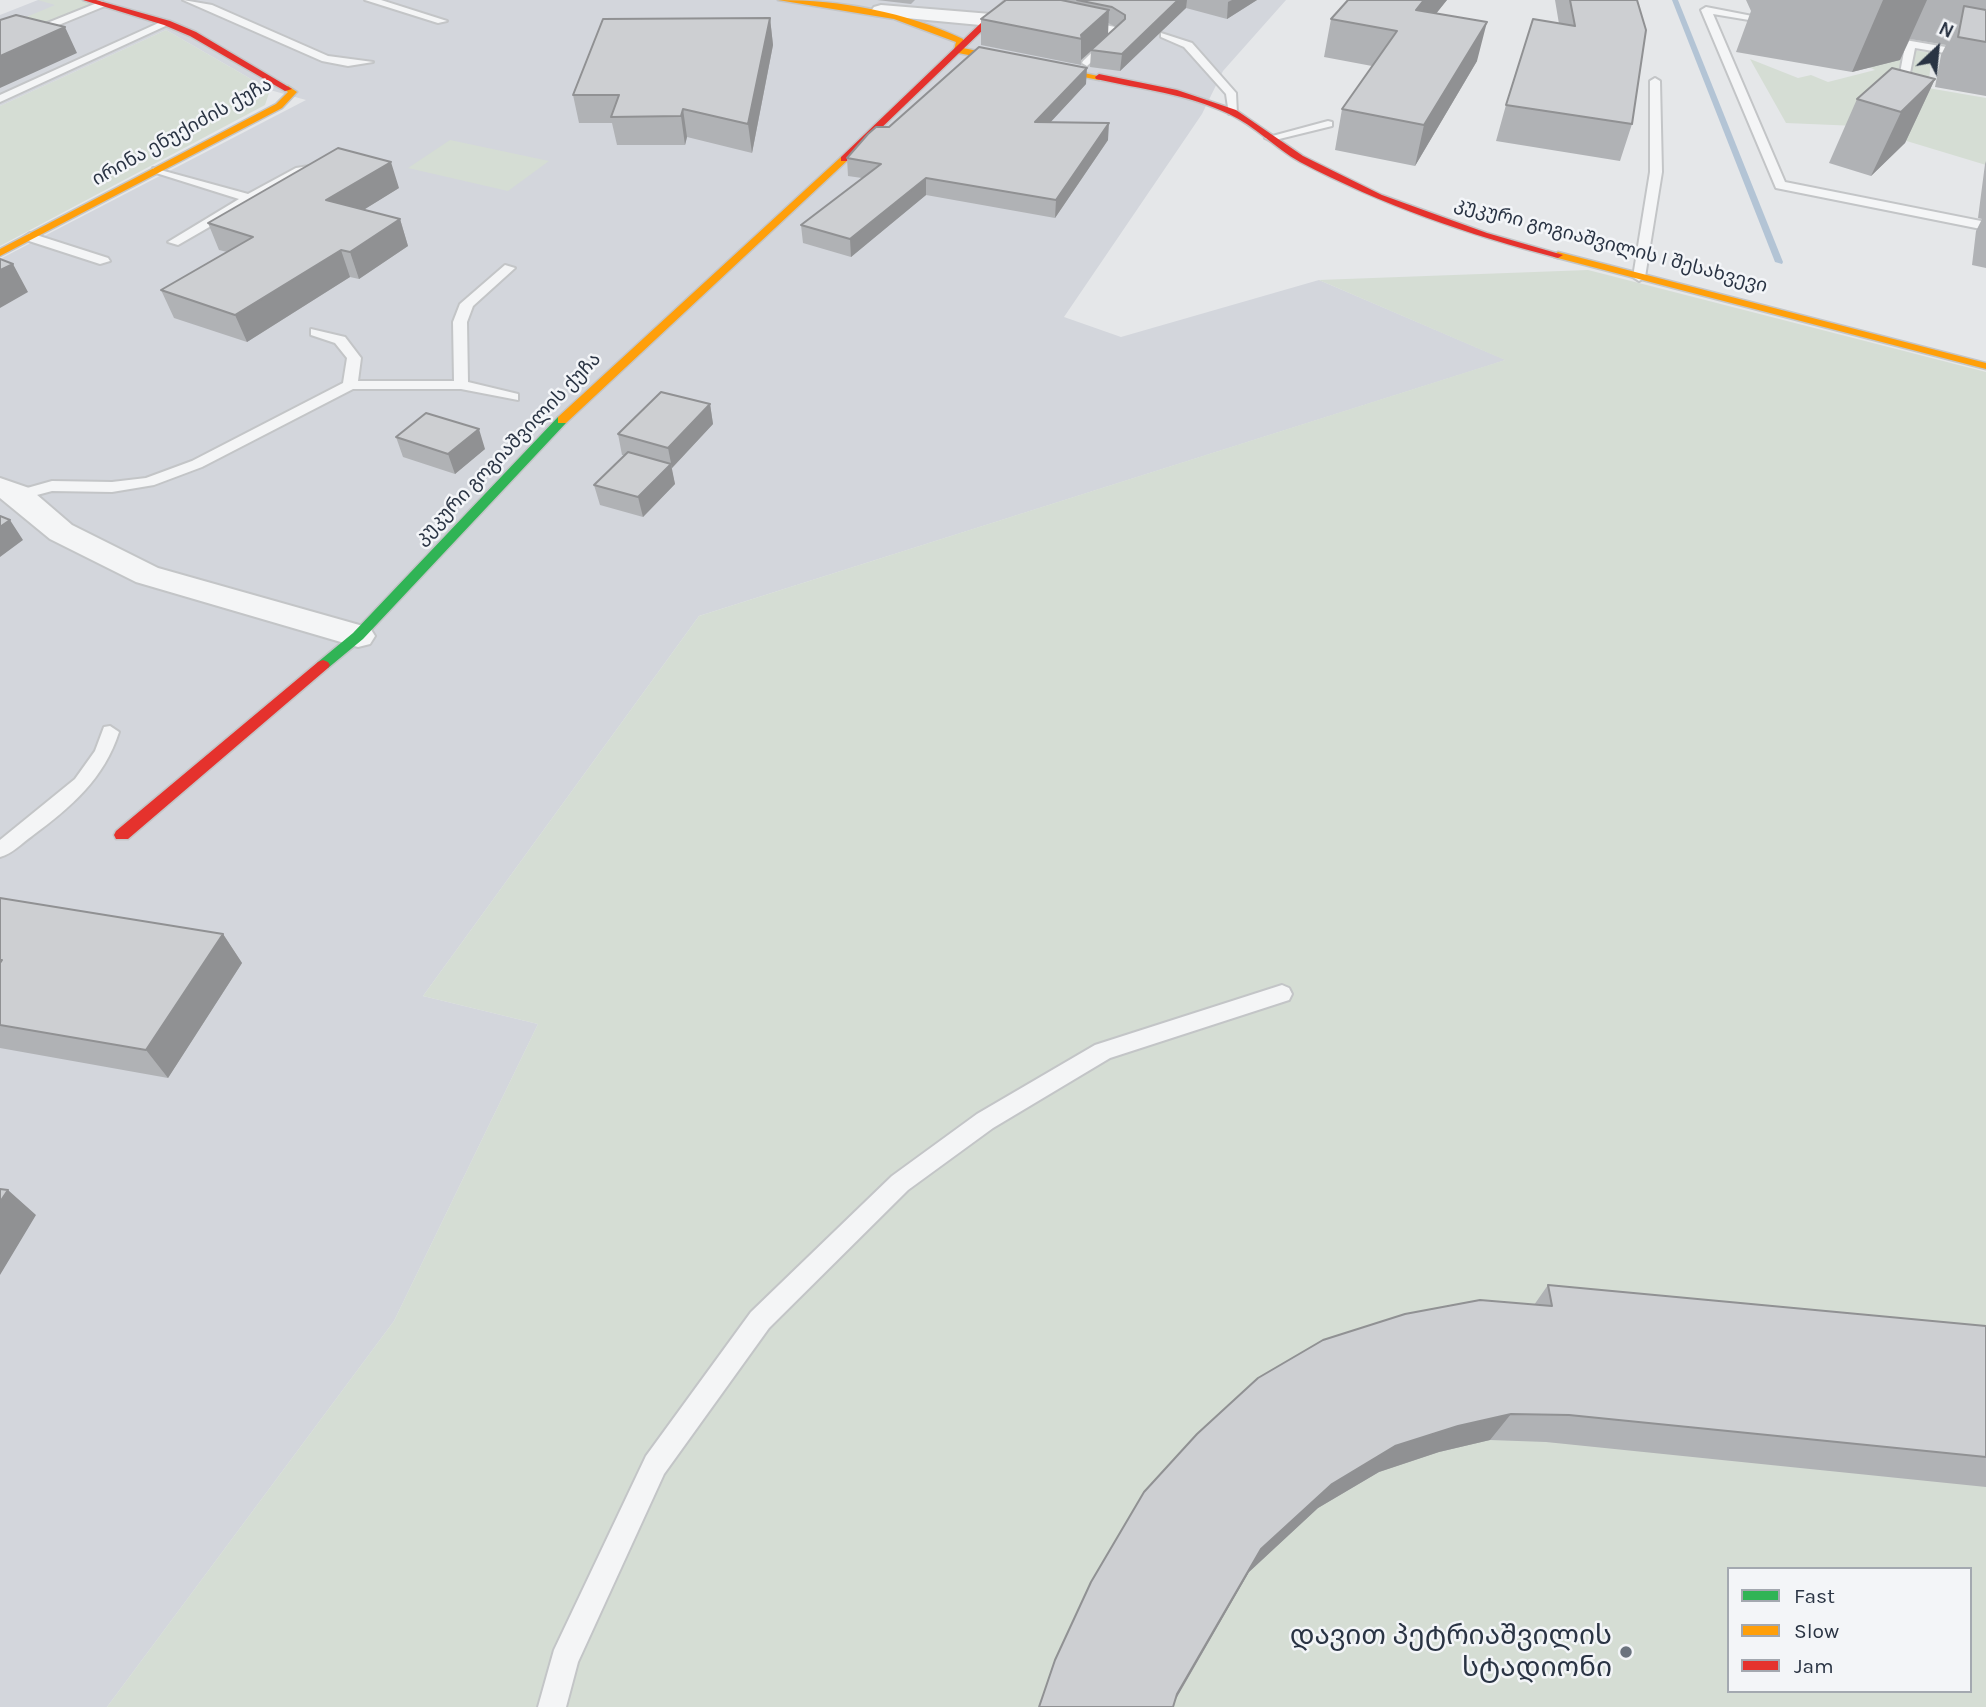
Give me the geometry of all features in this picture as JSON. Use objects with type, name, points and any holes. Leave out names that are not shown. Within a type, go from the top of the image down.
[{"type":"street","points":[[782,0],[881,11],[1006,10]]},
{"type":"street","name":"ირინა ენუქიძის ქუჩა","points":[[0,253],[279,106],[293,92],[218,48],[167,23],[95,2]]},
{"type":"street","name":"კუკური გოგიაშვილის ქუჩა","points":[[122,835],[358,636],[576,404],[785,216],[958,50],[1006,10]]},
{"type":"street","points":[[881,11],[942,30],[960,41],[958,50]]},
{"type":"street","name":"კუკური გოგიაშვილის I შესახვევი","points":[[958,50],[1174,92],[1234,112],[1300,158],[1379,197],[1483,235],[1986,366]]},
{"type":"street","points":[[9,491],[61,532],[147,575],[358,636]]},
{"type":"lane","points":[[370,0],[442,21]]},
{"type":"lane","points":[[197,1],[339,63],[368,62]]},
{"type":"lane","points":[[0,46],[95,2]]},
{"type":"lane","points":[[1704,5],[1787,23]]},
{"type":"lane","points":[[1704,5],[1780,185],[1986,226]]},
{"type":"lane","points":[[1074,21],[1102,26],[1117,34],[1087,63]]},
{"type":"lane","points":[[0,99],[167,23]]},
{"type":"lane","points":[[1165,35],[1188,45],[1223,84],[1231,93],[1234,112]]},
{"type":"lane","points":[[1870,37],[1986,57]]},
{"type":"lane","points":[[1905,73],[1911,44]]},
{"type":"lane","points":[[1639,277],[1656,172],[1655,81]]},
{"type":"lane","points":[[1271,138],[1328,124]]},
{"type":"lane","points":[[157,170],[249,198]]},
{"type":"lane","points":[[174,242],[300,170],[326,170]]},
{"type":"lane","points":[[30,237],[104,261]]},
{"type":"lane","points":[[461,385],[460,322],[467,303],[509,268]]},
{"type":"lane","points":[[316,332],[340,340],[354,358],[350,386]]},
{"type":"lane","points":[[9,491],[52,486],[112,487],[149,482],[197,464],[350,386],[461,385],[513,397]]},
{"type":"lane","points":[[0,850],[95,771],[107,751],[110,732]]},
{"type":"lane","points":[[552,1707],[564,1660],[654,1465],[769,1310],[900,1183],[985,1121],[1103,1051],[1282,994]]},
{"type":"shaded area","points":[[38,0],[1286,0],[1223,71],[1202,114],[1064,317],[1121,337],[1319,280],[1506,360],[699,616],[423,996],[538,1024],[394,1321],[107,1707],[0,1707],[0,259],[306,100],[270,90],[166,30],[0,106],[0,15]]},
{"type":"shaded area","points":[[38,0],[79,0],[93,3],[0,43],[0,28],[55,5]]},
{"type":"shaded area","points":[[166,30],[270,90],[265,105],[0,246],[0,106]]},
{"type":"shaded area","points":[[1850,40],[1932,53],[1928,88],[1986,98],[1986,165],[1857,126],[1786,123],[1750,59],[1798,78],[1811,75],[1828,82],[1875,70],[1846,56]]},
{"type":"shaded area","points":[[450,140],[549,161],[508,191],[408,168]]},
{"type":"shaded area","points":[[1588,270],[1986,372],[1986,1707],[107,1707],[394,1321],[538,1024],[423,996],[699,616],[1505,360],[1319,280]]},
{"type":"building","points":[[1006,0],[1061,0],[1109,10],[1081,35],[1082,39],[981,19]]},
{"type":"building","points":[[1077,0],[1178,0],[1122,54],[1091,50],[1125,19],[1125,15],[1112,7]]},
{"type":"building","points":[[1348,0],[1424,0],[1416,10],[1487,22],[1424,125],[1342,109],[1397,31],[1331,19]]},
{"type":"building","points":[[1570,0],[1637,0],[1646,30],[1632,124],[1506,105],[1533,19],[1575,26]]},
{"type":"building","points":[[1964,6],[1986,10],[1986,42],[1958,37]]},
{"type":"building","points":[[16,15],[65,27],[0,56],[0,20]]},
{"type":"building","points":[[770,18],[748,124],[683,109],[681,116],[611,117],[619,95],[573,95],[603,19]]},
{"type":"building","points":[[979,47],[1087,68],[1035,122],[1109,123],[1056,200],[926,178],[850,239],[801,225],[881,164],[847,158],[868,134],[876,127],[889,127]]},
{"type":"building","points":[[1892,68],[1935,79],[1901,112],[1857,99]]},
{"type":"building","points":[[338,148],[391,162],[326,200],[400,219],[350,252],[341,250],[235,315],[161,290],[253,237],[208,223]]},
{"type":"building","points":[[0,259],[13,264],[0,270]]},
{"type":"building","points":[[661,392],[710,404],[668,448],[618,434]]},
{"type":"building","points":[[426,413],[479,429],[448,454],[396,437]]},
{"type":"building","points":[[628,452],[671,464],[638,497],[594,485]]},
{"type":"building","points":[[0,516],[10,520],[0,527]]},
{"type":"building","points":[[0,898],[223,934],[146,1050],[0,1025]]},
{"type":"building","points":[[0,1189],[8,1190],[0,1202]]},
{"type":"building","points":[[1548,1285],[1986,1326],[1986,1457],[1569,1415],[1511,1414],[1458,1426],[1395,1446],[1332,1484],[1261,1549],[1177,1694],[1173,1707],[1039,1707],[1055,1660],[1091,1582],[1144,1492],[1197,1434],[1258,1378],[1323,1340],[1405,1314],[1480,1300],[1552,1306]]},
{"type":"waterway","points":[[1675,0],[1779,262]]},
{"type":"traffic: fast","points":[[323,665],[358,636],[562,420]]},
{"type":"traffic: slow","points":[[782,0],[851,8],[895,17],[939,31],[960,41],[958,50],[1099,77]]},
{"type":"traffic: slow","points":[[0,253],[279,106],[293,92],[288,89]]},
{"type":"traffic: slow","points":[[562,420],[844,159]]},
{"type":"traffic: slow","points":[[1558,255],[1986,366]]},
{"type":"traffic: jam","points":[[87,0],[167,23],[193,34],[288,89]]},
{"type":"traffic: jam","points":[[844,159],[1010,0]]},
{"type":"traffic: jam","points":[[1099,77],[1174,92],[1233,112],[1300,158],[1379,197],[1483,235],[1558,255]]},
{"type":"traffic: jam","points":[[122,835],[323,665]]},
{"type":"place","name":"დავით პეტრიაშვილის სტადიონი","points":[[1626,1652]]}]
